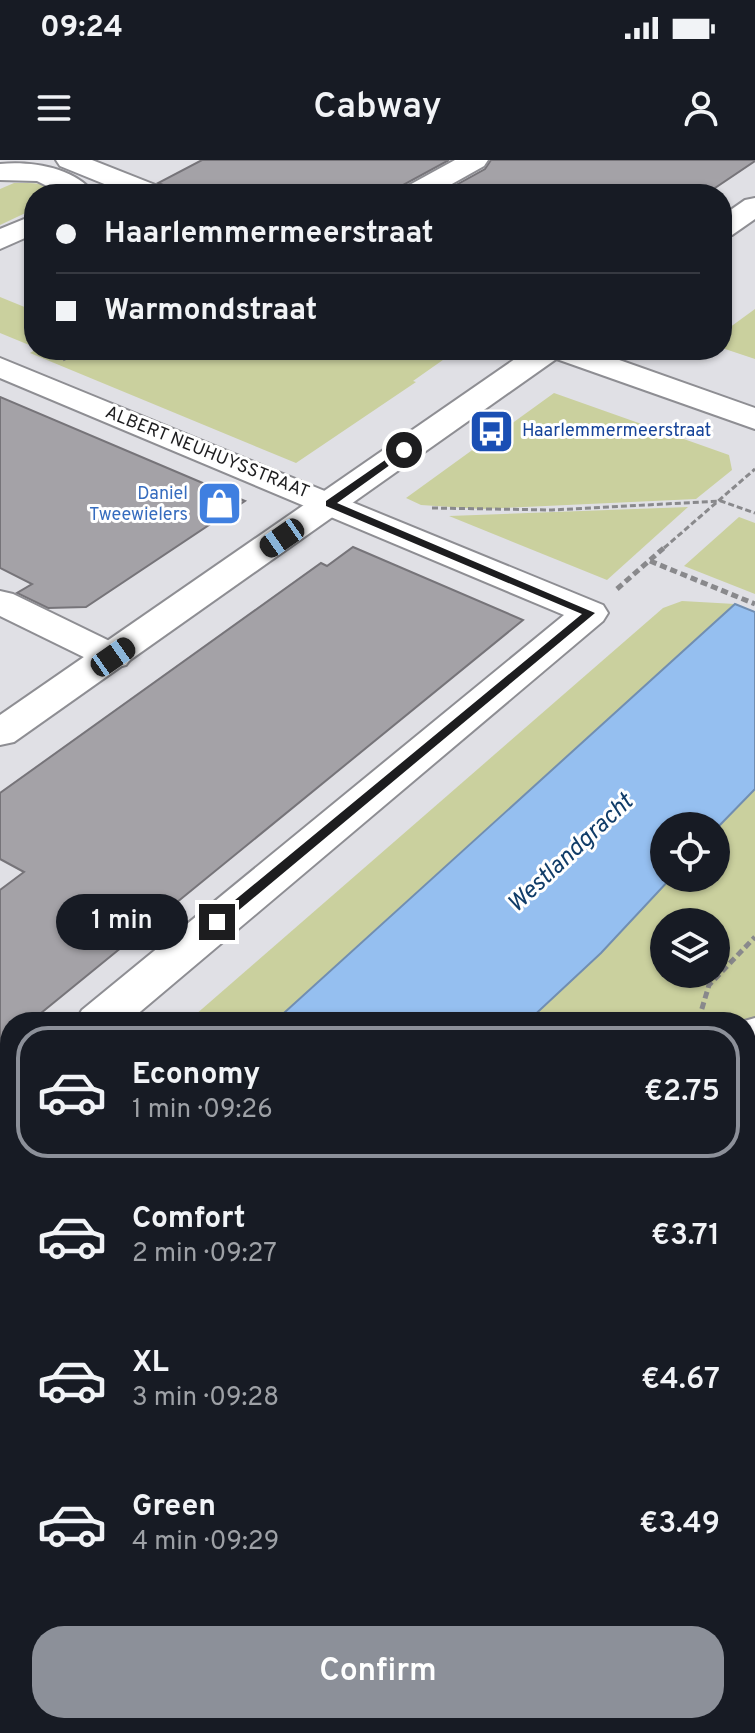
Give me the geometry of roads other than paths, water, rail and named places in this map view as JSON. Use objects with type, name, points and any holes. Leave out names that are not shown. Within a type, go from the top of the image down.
[{"type":"street","points":[[69,160],[126,184]]},
{"type":"street","points":[[113,179],[150,160]]},
{"type":"street","points":[[432,184],[475,160]]},
{"type":"street","points":[[0,172],[27,170],[64,184]]},
{"type":"street","points":[[732,222],[755,206]]},
{"type":"street","points":[[0,240],[24,228]]},
{"type":"street","points":[[0,733],[113,657],[534,360]]},
{"type":"street","points":[[590,360],[755,419]]},
{"type":"street","name":"ALBERT NEUHUYSSTRAAT","points":[[0,367],[590,613],[110,1012]]},
{"type":"street","points":[[0,602],[113,657]]},
{"type":"water","name":"Westlandgracht","points":[[735,604],[755,612],[755,789],[730,815],[730,812],[650,812],[650,892],[658,892],[601,953],[538,1012],[285,1012]]},
{"type":"place","name":"Haarlemmermeerstraat","points":[[491,431]]},
{"type":"place","name":"Daniel Tweewielers","points":[[219,504]]}]
